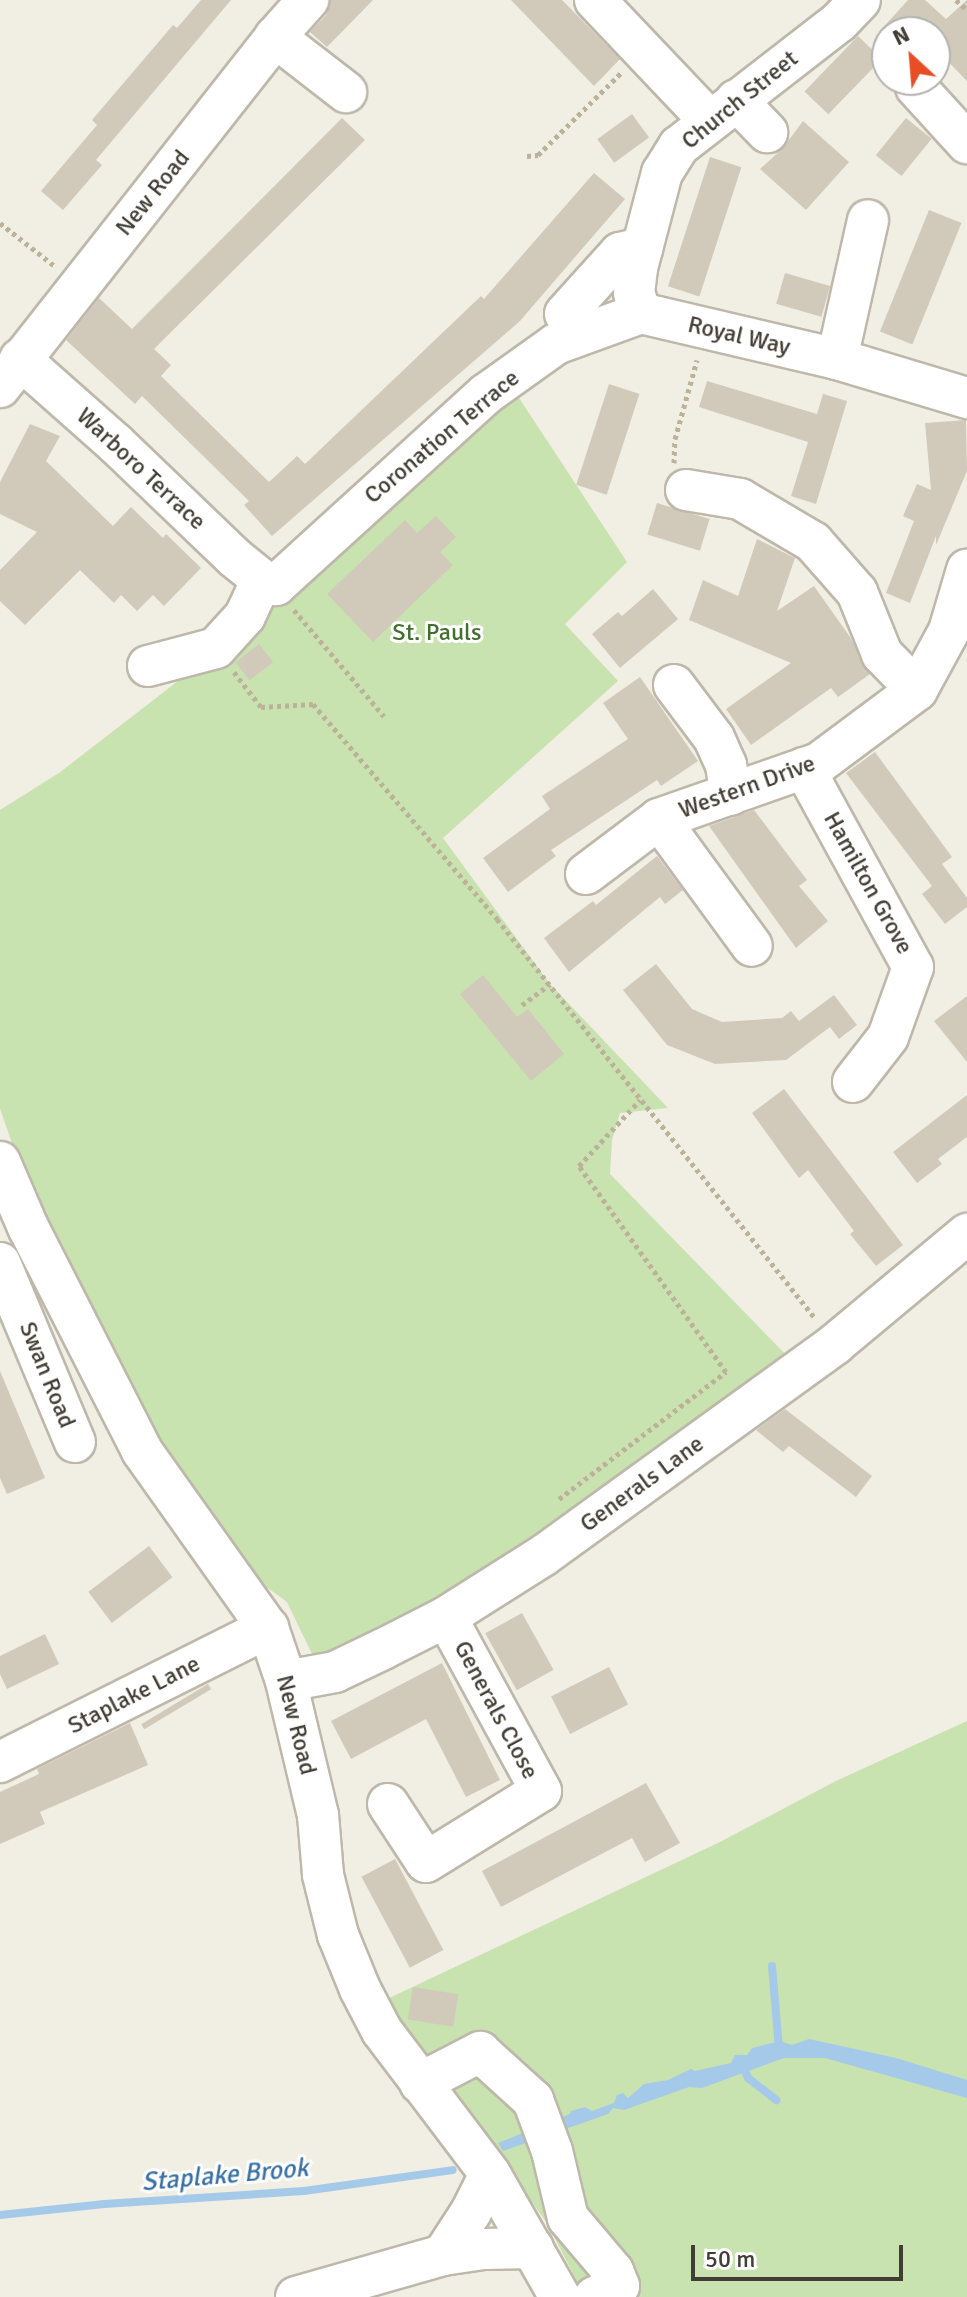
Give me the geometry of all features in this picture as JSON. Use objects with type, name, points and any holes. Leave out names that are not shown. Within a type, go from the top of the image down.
[{"type":"street","name":"New Road","points":[[10,373],[275,37],[308,0]]},
{"type":"street","points":[[595,0],[644,48],[723,110],[767,132]]},
{"type":"street","name":"Church Street","points":[[641,313],[634,293],[642,248],[662,173],[679,146],[839,22],[860,0]]},
{"type":"street","points":[[275,37],[346,92]]},
{"type":"street","points":[[924,96],[967,143]]},
{"type":"street","points":[[837,359],[868,220]]},
{"type":"street","points":[[565,314],[620,253],[642,248]]},
{"type":"street","name":"Royal Way","points":[[641,313],[837,359],[967,398]]},
{"type":"street","name":"Coronation Terrace","points":[[269,583],[486,394],[556,344],[641,313]]},
{"type":"street","name":"Warboro Terrace","points":[[10,373],[269,583]]},
{"type":"street","points":[[686,490],[740,499],[813,542],[857,592],[882,654],[917,690]]},
{"type":"street","name":"Western Drive","points":[[586,874],[659,819],[819,763],[917,690],[958,635],[967,570]]},
{"type":"street","points":[[148,666],[216,648],[269,583]]},
{"type":"street","points":[[674,685],[714,738],[726,765],[731,795]]},
{"type":"street","name":"Hamilton Grove","points":[[804,768],[913,967],[888,1037],[853,1082]]},
{"type":"street","points":[[659,819],[752,946]]},
{"type":"street","name":"New Road","points":[[0,1162],[28,1227],[142,1451],[268,1628],[286,1681],[318,1815],[323,1875],[338,1935],[382,2031],[490,2174],[560,2297]]},
{"type":"street","name":"Generals Lane","points":[[286,1681],[335,1672],[446,1617],[544,1555],[835,1344],[967,1234]]},
{"type":"street","name":"Swan Road","points":[[0,1263],[75,1442]]},
{"type":"street","name":"Generals Close","points":[[388,1804],[426,1862],[541,1791],[446,1617]]},
{"type":"street","name":"Staplake Lane","points":[[0,1762],[268,1628]]},
{"type":"street","points":[[420,2083],[480,2052],[533,2100],[568,2218],[613,2271],[619,2286],[594,2297]]},
{"type":"street","points":[[443,2255],[471,2212],[490,2174]]},
{"type":"street","points":[[296,2297],[443,2255],[484,2249],[533,2248]]},
{"type":"path","points":[[956,0],[967,10]]},
{"type":"path","points":[[527,156],[538,155],[644,48]]},
{"type":"path","points":[[0,223],[78,285]]},
{"type":"path","points":[[686,490],[673,470],[675,439],[705,328]]},
{"type":"path","points":[[269,583],[384,716]]},
{"type":"path","points":[[216,648],[261,707],[313,704],[550,984],[835,1344]]},
{"type":"path","points":[[522,1005],[550,984]]},
{"type":"path","points":[[554,1502],[726,1372],[579,1166],[640,1100]]},
{"type":"green space","points":[[519,398],[627,562],[565,624],[618,681],[443,838],[550,984],[668,1108],[620,1113],[612,1140],[610,1174],[792,1361],[677,1456],[326,1666],[313,1656],[287,1602],[257,1580],[211,1519],[146,1420],[22,1171],[0,1109],[0,810],[59,773],[222,647],[484,416]]},
{"type":"green space","points":[[967,1721],[967,2297],[585,2297],[547,2223],[385,2000],[720,1842],[836,1781]]},
{"type":"water","points":[[809,2039],[896,2058],[967,2080],[967,2098],[825,2058],[784,2058],[702,2088],[689,2087],[624,2110],[613,2108],[608,2114],[503,2151],[498,2143],[571,2111],[585,2107],[592,2111],[614,2103],[617,2095],[623,2093],[628,2098],[644,2084],[668,2080],[691,2069],[695,2071],[731,2063],[735,2055],[747,2055],[752,2048],[780,2041],[792,2045]]},
{"type":"building","points":[[201,0],[231,0],[96,160],[102,165],[63,210],[41,191],[97,125],[92,120],[173,25],[177,28]]},
{"type":"building","points":[[330,0],[373,0],[327,47],[310,32],[326,15]]},
{"type":"building","points":[[511,0],[562,0],[620,59],[594,86]]},
{"type":"building","points":[[908,0],[925,0],[943,16],[894,16]]},
{"type":"building","points":[[967,0],[967,81],[951,64],[949,16]]},
{"type":"building","points":[[858,36],[871,49],[871,70],[828,114],[805,91]]},
{"type":"building","points":[[632,114],[649,137],[614,163],[597,139]]},
{"type":"building","points":[[342,118],[365,140],[154,349],[171,365],[161,376],[269,482],[297,456],[305,464],[481,296],[484,299],[594,173],[625,199],[520,321],[272,536],[244,505],[249,501],[142,396],[135,404],[66,340],[99,298],[132,329]]},
{"type":"building","points":[[906,118],[932,139],[901,176],[876,155]]},
{"type":"building","points":[[803,121],[849,162],[806,210],[760,169],[783,148]]},
{"type":"building","points":[[710,157],[741,167],[699,297],[668,286]]},
{"type":"building","points":[[929,210],[961,223],[912,345],[880,331]]},
{"type":"building","points":[[785,273],[830,286],[821,317],[776,304]]},
{"type":"building","points":[[707,381],[817,414],[823,394],[847,401],[816,504],[791,496],[808,442],[699,407]]},
{"type":"building","points":[[609,384],[639,394],[607,495],[576,485]]},
{"type":"building","points":[[966,420],[967,471],[936,545],[936,536],[910,603],[886,593],[914,521],[903,516],[917,484],[931,490],[925,423]]},
{"type":"building","points":[[30,424],[60,436],[46,461],[113,526],[131,507],[163,538],[166,534],[201,568],[164,606],[153,595],[137,611],[121,595],[114,603],[80,570],[25,625],[0,601],[0,570],[37,532],[0,514],[0,482]]},
{"type":"building","points":[[657,503],[710,519],[700,551],[647,535]]},
{"type":"building","name":"St. Pauls","points":[[436,516],[456,537],[440,552],[453,565],[373,642],[327,594],[405,520],[417,533]]},
{"type":"building","points":[[757,539],[795,558],[777,611],[814,586],[850,637],[870,674],[838,697],[831,688],[751,745],[726,709],[791,663],[689,620],[703,580],[738,596]]},
{"type":"building","points":[[653,589],[678,619],[620,668],[592,634],[618,612],[622,616]]},
{"type":"building","points":[[259,644],[273,662],[250,681],[235,662]]},
{"type":"building","points":[[640,677],[698,761],[661,786],[657,780],[551,850],[556,856],[508,892],[483,858],[550,809],[542,796],[628,739],[603,703]]},
{"type":"building","points":[[875,752],[952,857],[942,864],[967,898],[967,907],[945,924],[922,894],[932,886],[846,773]]},
{"type":"building","points":[[754,810],[807,880],[799,886],[828,921],[796,948],[709,826]]},
{"type":"building","points":[[657,856],[683,890],[665,904],[660,897],[569,972],[544,938],[593,901],[596,905]]},
{"type":"building","points":[[656,964],[692,1009],[722,1022],[782,1018],[791,1011],[799,1021],[834,995],[857,1025],[839,1039],[830,1027],[786,1060],[715,1064],[667,1045],[623,990]]},
{"type":"building","points":[[483,975],[517,1017],[528,1009],[564,1054],[531,1081],[460,994]]},
{"type":"building","points":[[967,996],[967,1062],[934,1021]]},
{"type":"building","points":[[784,1089],[903,1245],[876,1266],[850,1234],[854,1231],[808,1170],[799,1178],[752,1113]]},
{"type":"building","points":[[967,1095],[967,1137],[938,1159],[942,1164],[917,1183],[893,1152]]},
{"type":"building","points":[[0,1371],[45,1478],[7,1494],[0,1478]]},
{"type":"building","points":[[785,1409],[872,1476],[856,1497],[789,1446],[783,1452],[756,1430]]},
{"type":"building","points":[[149,1546],[172,1577],[112,1623],[88,1592]]},
{"type":"building","points":[[522,1613],[554,1670],[517,1690],[485,1633]]},
{"type":"building","points":[[45,1634],[59,1664],[7,1689],[0,1674],[0,1656]]},
{"type":"building","points":[[442,1663],[500,1780],[466,1797],[426,1719],[351,1759],[331,1721]]},
{"type":"building","points":[[609,1667],[628,1704],[570,1734],[551,1697]]},
{"type":"building","points":[[208,1684],[211,1689],[144,1729],[141,1724]]},
{"type":"building","points":[[130,1723],[148,1765],[40,1812],[45,1824],[0,1844],[0,1792],[39,1774],[37,1769]]},
{"type":"building","points":[[646,1783],[680,1843],[645,1862],[632,1838],[501,1907],[482,1871]]},
{"type":"building","points":[[395,1859],[443,1950],[410,1968],[361,1877]]},
{"type":"building","points":[[413,1987],[458,1994],[453,2027],[408,2020]]},
{"type":"waterway","points":[[772,1966],[779,2049]]},
{"type":"waterway","points":[[742,2065],[748,2078],[776,2100]]},
{"type":"waterway","name":"Staplake Brook","points":[[0,2215],[104,2204],[304,2191],[453,2170]]}]
